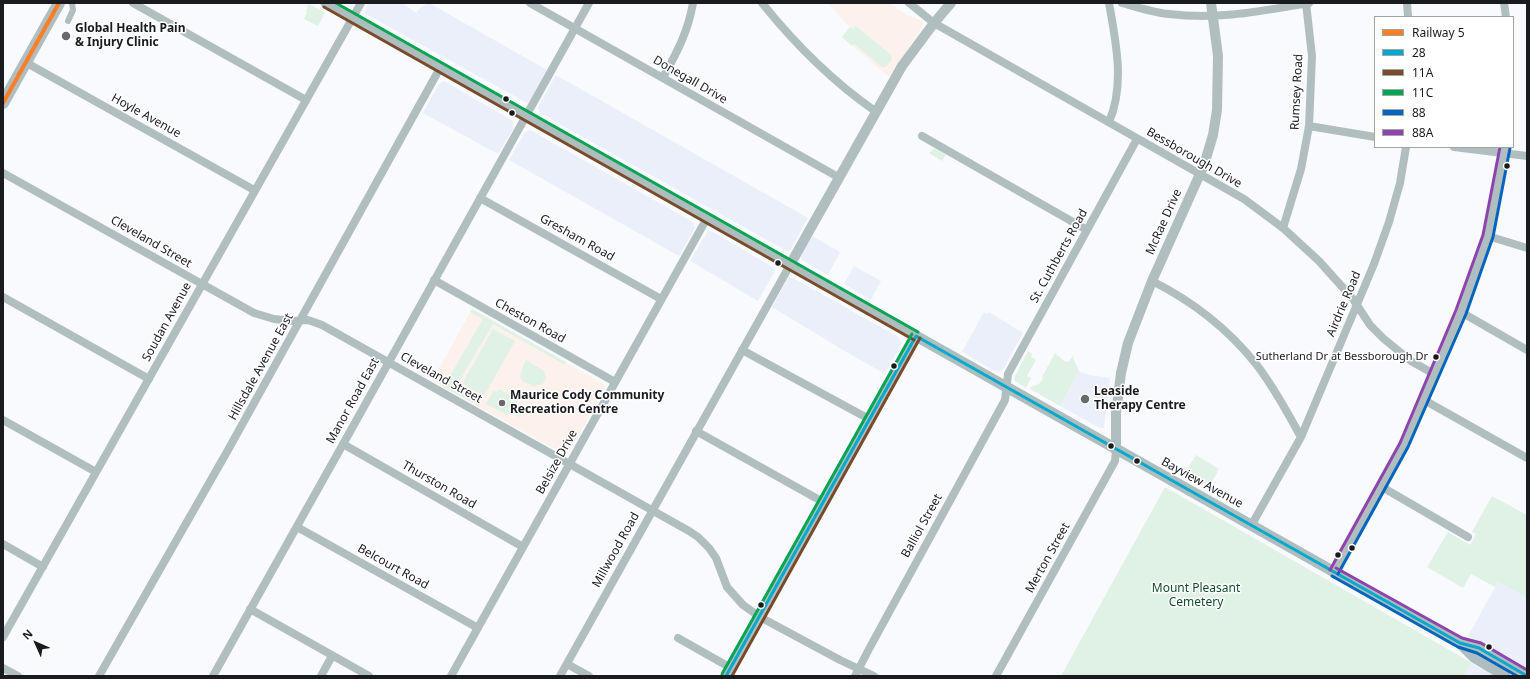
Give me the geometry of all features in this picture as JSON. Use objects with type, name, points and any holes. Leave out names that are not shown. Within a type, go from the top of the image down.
[{"type":"main road","points":[[3,102],[59,3]]},
{"type":"main road","name":"Bayview Avenue","points":[[326,3],[1251,526],[1460,643],[1479,648],[1527,676]]},
{"type":"main road","name":"Bayview Avenue","points":[[1460,643],[1474,657],[1505,676]]},
{"type":"street","points":[[68,21],[73,10],[72,3]]},
{"type":"street","points":[[133,3],[306,100]]},
{"type":"street","name":"Soudan Avenue","points":[[3,637],[254,190],[361,3]]},
{"type":"street","name":"Donegall Drive","points":[[530,3],[838,177]]},
{"type":"street","name":"Manor Road East","points":[[213,676],[576,29],[589,3]]},
{"type":"street","points":[[663,78],[683,40],[687,30],[693,3]]},
{"type":"street","points":[[762,3],[788,34],[824,71],[855,97],[875,111]]},
{"type":"street","name":"Bessborough Drive","points":[[909,3],[934,23],[1244,199],[1283,228],[1319,261],[1353,299],[1370,325],[1384,339],[1411,361],[1434,374]]},
{"type":"street","name":"Millwood Road","points":[[560,676],[875,111],[902,66],[951,3]]},
{"type":"street","points":[[1109,3],[1117,59],[1118,83],[1114,111],[1110,122]]},
{"type":"street","points":[[1122,3],[1168,14],[1214,17],[1263,11],[1307,3]]},
{"type":"street","name":"McRae Drive","points":[[1116,450],[1116,413],[1128,343],[1152,281],[1200,174],[1213,135],[1217,110],[1218,56],[1211,3]]},
{"type":"street","name":"Rumsey Road","points":[[1283,228],[1301,169],[1309,126],[1312,56],[1307,3]]},
{"type":"street","points":[[1406,3],[1408,16]]},
{"type":"street","points":[[1504,3],[1506,16]]},
{"type":"street","name":"Hoyle Avenue","points":[[26,62],[254,190]]},
{"type":"street","name":"Hillsdale Avenue East","points":[[99,676],[228,450],[440,68]]},
{"type":"street","points":[[1309,126],[1374,137]]},
{"type":"street","points":[[922,136],[1087,230]]},
{"type":"street","name":"St. Cuthberts Road","points":[[1007,387],[1008,374],[1137,139]]},
{"type":"street","name":"Airdrie Road","points":[[1251,526],[1301,438],[1374,264],[1389,222],[1400,183],[1406,148]]},
{"type":"street","points":[[1471,148],[1504,150],[1527,156]]},
{"type":"street","points":[[1334,572],[1404,445],[1461,312],[1488,236],[1504,150]]},
{"type":"street","name":"Cleveland Street","points":[[3,172],[254,313],[274,319],[292,321],[308,320],[322,325],[689,532],[704,543],[716,558],[727,587],[736,599],[760,617],[840,660],[857,672],[874,676]]},
{"type":"street","name":"Gresham Road","points":[[480,198],[661,300]]},
{"type":"street","name":"Belsize Drive","points":[[451,676],[707,218]]},
{"type":"street","points":[[1488,236],[1527,248]]},
{"type":"street","name":"Cheston Road","points":[[434,280],[615,382]]},
{"type":"street","points":[[1152,281],[1187,300],[1204,313],[1238,345],[1256,364],[1268,380],[1301,438]]},
{"type":"street","points":[[3,297],[149,379]]},
{"type":"street","points":[[1461,312],[1527,350]]},
{"type":"street","points":[[678,638],[729,672],[916,336]]},
{"type":"street","points":[[742,350],[869,419]]},
{"type":"street","name":"Balliol Street","points":[[857,672],[1005,400],[1007,387]]},
{"type":"street","points":[[1424,400],[1527,458]]},
{"type":"street","points":[[3,420],[96,472]]},
{"type":"street","points":[[696,431],[823,502]]},
{"type":"street","name":"Thurston Road","points":[[343,444],[524,547]]},
{"type":"street","name":"Merton Street","points":[[996,676],[1115,461],[1116,450]]},
{"type":"street","points":[[1382,487],[1468,537]]},
{"type":"street","name":"Belcourt Road","points":[[297,527],[478,628]]},
{"type":"street","points":[[3,544],[43,567]]},
{"type":"street","points":[[250,609],[369,676]]},
{"type":"street","points":[[321,676],[332,656]]},
{"type":"street","points":[[567,664],[588,676]]},
{"type":"street","points":[[3,668],[18,676]]},
{"type":"shaded area","points":[[368,3],[402,3],[416,13],[421,7],[429,3],[547,70],[530,101],[527,103],[366,14],[365,12]]},
{"type":"shaded area","points":[[827,3],[889,3],[905,14],[922,21],[923,26],[889,77],[842,37],[850,27]]},
{"type":"shaded area","points":[[556,75],[808,218],[790,250],[785,250],[540,113],[538,107]]},
{"type":"shaded area","points":[[444,81],[513,121],[513,129],[498,154],[423,113],[439,84]]},
{"type":"shaded area","points":[[530,130],[693,222],[695,228],[679,256],[509,160],[525,132]]},
{"type":"shaded area","points":[[708,231],[713,232],[776,269],[758,301],[690,261]]},
{"type":"shaded area","points":[[812,236],[840,252],[828,275],[802,260],[802,253]]},
{"type":"shaded area","points":[[854,266],[881,281],[871,300],[844,284]]},
{"type":"shaded area","points":[[789,277],[898,337],[902,343],[885,374],[772,307]]},
{"type":"shaded area","points":[[472,309],[604,384],[605,389],[568,453],[562,453],[432,381]]},
{"type":"shaded area","points":[[984,312],[988,314],[989,312],[1023,333],[1004,368],[1000,372],[995,371],[962,352]]},
{"type":"shaded area","points":[[1079,371],[1089,375],[1110,378],[1104,428],[1100,428],[1060,406]]},
{"type":"shaded area","points":[[1498,582],[1527,598],[1526,667],[1521,667],[1468,636]]},
{"type":"shaded area","points":[[1472,663],[1494,676],[1464,676]]},
{"type":"green space","points":[[309,4],[325,13],[318,26],[304,19],[307,12],[307,6]]},
{"type":"green space","points":[[856,26],[891,55],[892,60],[885,67],[882,67],[854,44],[852,46],[842,37],[850,27],[853,29]]},
{"type":"green space","points":[[934,148],[946,155],[942,161],[929,153]]},
{"type":"green space","points":[[472,309],[566,362],[565,365],[493,324],[458,383],[459,387],[480,397],[478,401],[473,403],[443,387],[444,382],[446,383],[483,319],[470,312]]},
{"type":"green space","points":[[493,329],[515,341],[484,396],[462,384]]},
{"type":"green space","points":[[1028,351],[1032,354],[1031,357],[1036,360],[1027,376],[1031,378],[1026,388],[1015,381],[1014,378]]},
{"type":"green space","points":[[1055,353],[1064,361],[1068,362],[1074,355],[1073,358],[1079,371],[1060,406],[1030,389],[1031,387],[1039,384]]},
{"type":"green space","points":[[526,360],[544,371],[546,378],[542,385],[536,385],[535,387],[523,382],[520,377]]},
{"type":"green space","name":"Maurice Cody Community Recreation Centre","points":[[499,389],[518,399],[516,402],[518,403],[518,408],[524,410],[520,417],[509,413],[507,415],[486,404],[494,390],[497,392]]},
{"type":"green space","points":[[1196,455],[1219,469],[1209,487],[1185,473]]},
{"type":"green space","name":"Mount Pleasant Cemetery","points":[[1165,487],[1472,663],[1464,676],[1061,676]]},
{"type":"green space","points":[[1492,496],[1527,515],[1527,598],[1498,582],[1495,587],[1471,574],[1463,588],[1427,567],[1448,532],[1470,545],[1476,534],[1472,532]]},
{"type":"rail line","name":"5","points":[[3,103],[59,3]]},
{"type":"transit line","name":"11C","points":[[336,3],[918,332]]},
{"type":"transit line","name":"11A","points":[[324,7],[914,340]]},
{"type":"transit line","name":"88A","points":[[1330,570],[1400,443],[1456,310],[1483,235],[1500,148]]},
{"type":"transit line","name":"88","points":[[1338,574],[1408,447],[1466,314],[1493,237],[1510,148]]},
{"type":"transit line","name":"11C","points":[[722,674],[912,334]]},
{"type":"transit line","name":"28","points":[[916,336],[1460,643],[1479,648],[1527,676]]},
{"type":"transit line","name":"28","points":[[726,676],[916,336]]},
{"type":"transit line","name":"11A","points":[[732,676],[920,338]]},
{"type":"transit line","name":"88A","points":[[1336,568],[1462,638],[1481,643],[1527,670]]},
{"type":"transit line","name":"88","points":[[1332,576],[1458,647],[1477,653],[1517,676]]},
{"type":"place","name":"Global Health Pain & Injury Clinic","points":[[66,36]]},
{"type":"place","name":"Sutherland Dr at Bessborough Dr","points":[[1436,357]]},
{"type":"place","name":"Leaside Therapy Centre","points":[[1085,399]]},
{"type":"place","name":"Maurice Cody Community Recreation Centre","points":[[502,403]]}]
